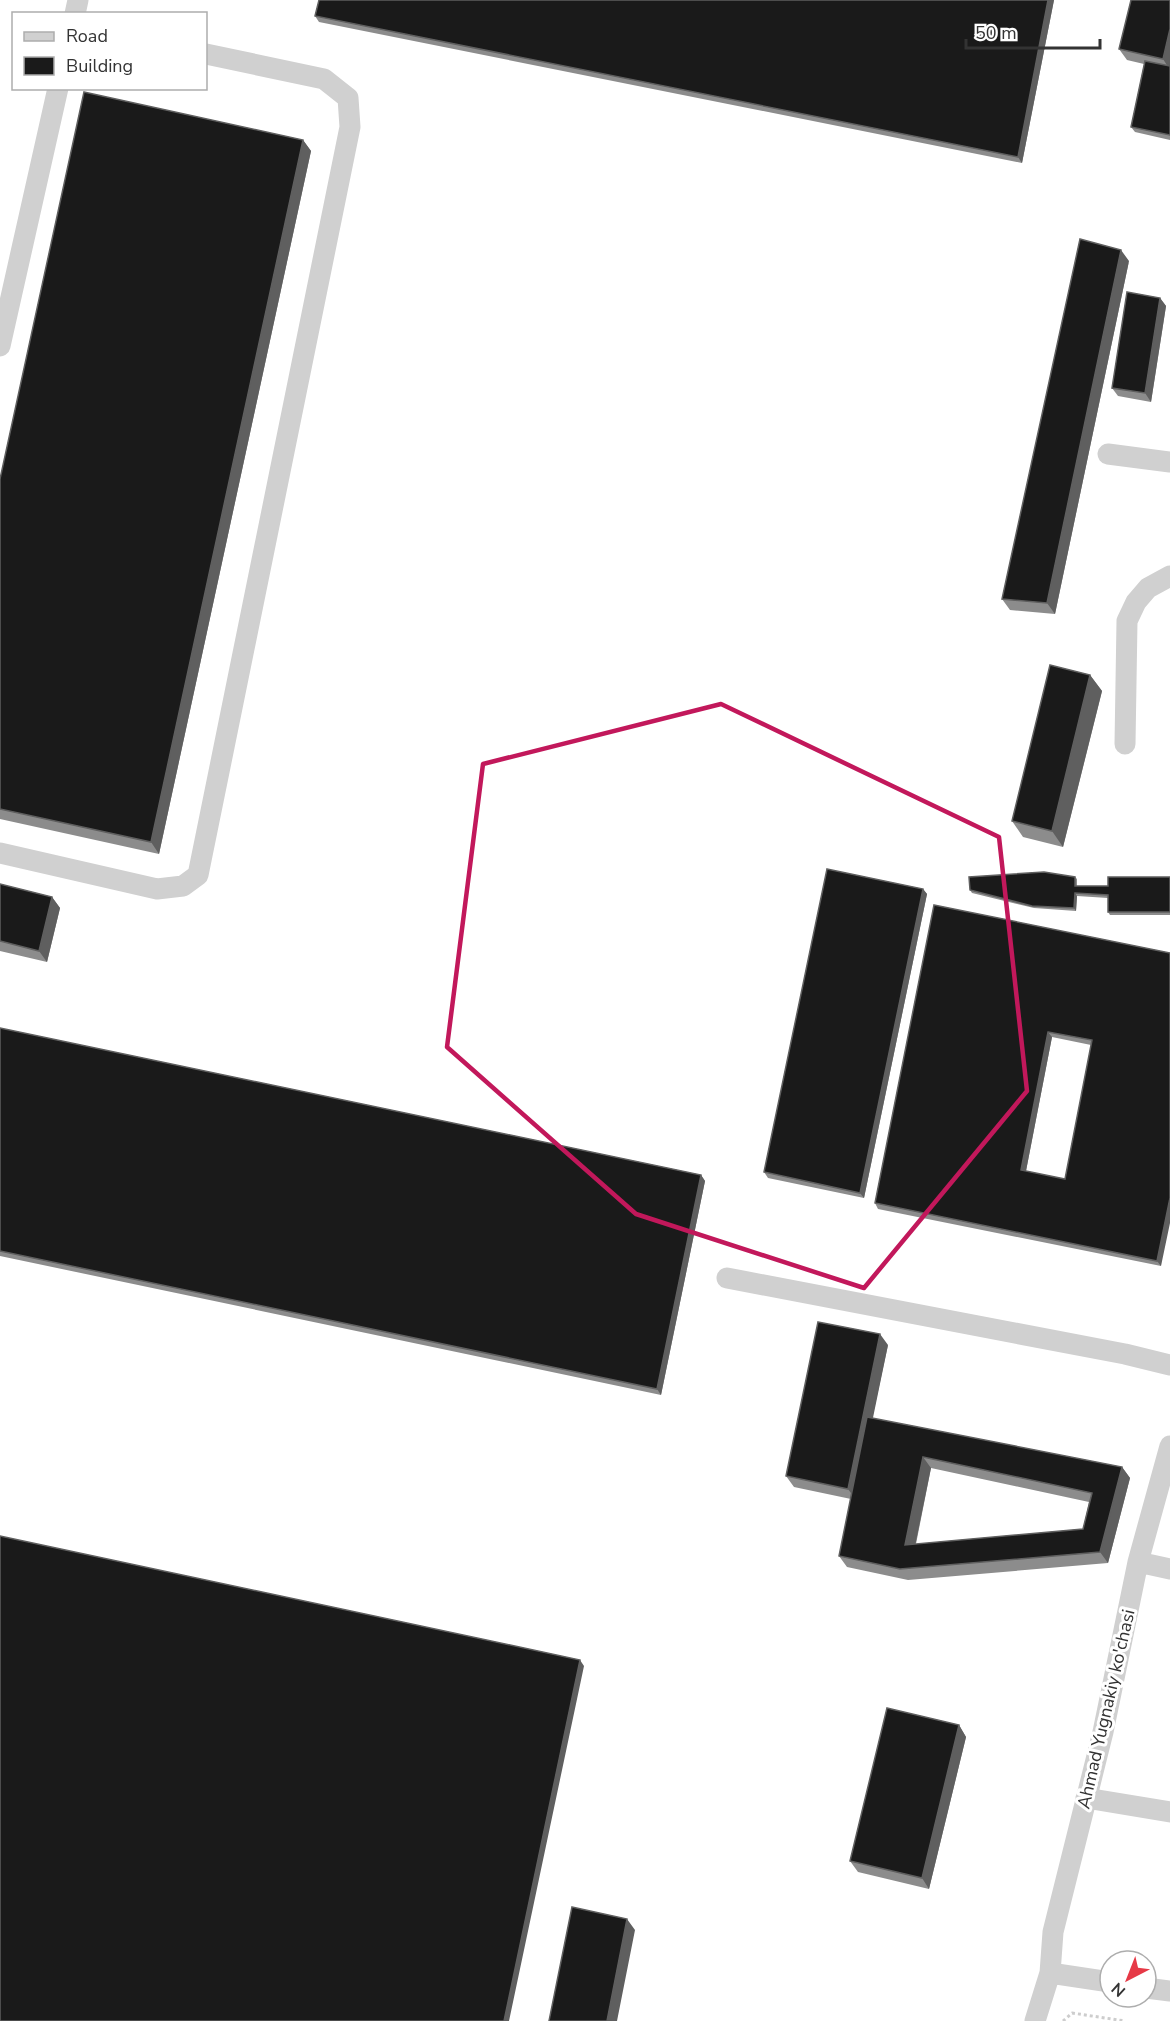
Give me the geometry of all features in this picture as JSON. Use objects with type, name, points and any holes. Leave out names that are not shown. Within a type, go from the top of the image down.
[{"type":"street","points":[[0,853],[157,890],[183,886],[198,875],[350,128],[348,98],[324,80],[207,54]]},
{"type":"street","points":[[0,346],[3,311],[58,90]]},
{"type":"street","points":[[1108,454],[1170,462]]},
{"type":"street","points":[[1125,744],[1127,621],[1136,602],[1148,588],[1170,576]]},
{"type":"street","points":[[728,1278],[1125,1354],[1170,1365]]},
{"type":"street","name":"Ahmad Yugnakiy ko'chasi","points":[[1035,2021],[1050,1973],[1053,1932],[1103,1732],[1138,1562],[1170,1446]]},
{"type":"street","points":[[1138,1562],[1170,1569]]},
{"type":"street","points":[[1086,1798],[1170,1812]]},
{"type":"street","points":[[1050,1973],[1098,1980]]},
{"type":"path","points":[[1063,2021],[1072,2013],[1125,2021]]},
{"type":"highlighted area","points":[[721,704],[999,837],[1027,1091],[864,1288],[636,1214],[447,1047],[483,764]]},
{"type":"building","points":[[319,0],[1048,0],[1018,157],[315,16]]},
{"type":"building","points":[[1131,0],[1170,0],[1170,29],[1163,59],[1119,49]]},
{"type":"building","points":[[1145,61],[1170,66],[1170,135],[1131,127]]},
{"type":"building","points":[[84,92],[303,140],[151,842],[0,809],[0,479]]},
{"type":"building","points":[[1080,239],[1121,250],[1047,603],[1002,599]]},
{"type":"building","points":[[1127,292],[1160,298],[1145,393],[1112,388]]},
{"type":"building","points":[[1050,665],[1090,675],[1052,831],[1012,821]]},
{"type":"building","points":[[827,869],[923,889],[860,1193],[764,1172]]},
{"type":"building","points":[[1044,872],[1075,877],[1075,886],[1108,886],[1108,877],[1170,877],[1170,912],[1108,912],[1108,895],[1075,893],[1074,908],[1032,906],[970,890],[969,877]]},
{"type":"building","points":[[0,884],[52,897],[39,951],[0,941]]},
{"type":"building","points":[[934,905],[1170,953],[1170,1198],[1157,1261],[875,1203]],"holes":[[[1048,1032],[1092,1040],[1065,1179],[1021,1170]]]},
{"type":"building","points":[[0,1028],[701,1175],[657,1389],[0,1251]]},
{"type":"building","points":[[818,1322],[880,1334],[848,1489],[786,1476]]},
{"type":"building","points":[[867,1417],[1122,1467],[1100,1552],[900,1569],[839,1556]],"holes":[[[923,1457],[1092,1493],[1083,1529],[905,1545]]]},
{"type":"building","points":[[0,1536],[580,1660],[504,2021],[0,2021]]},
{"type":"building","points":[[887,1708],[959,1725],[922,1878],[850,1861]]},
{"type":"building","points":[[572,1907],[627,1919],[607,2021],[549,2021]]}]
